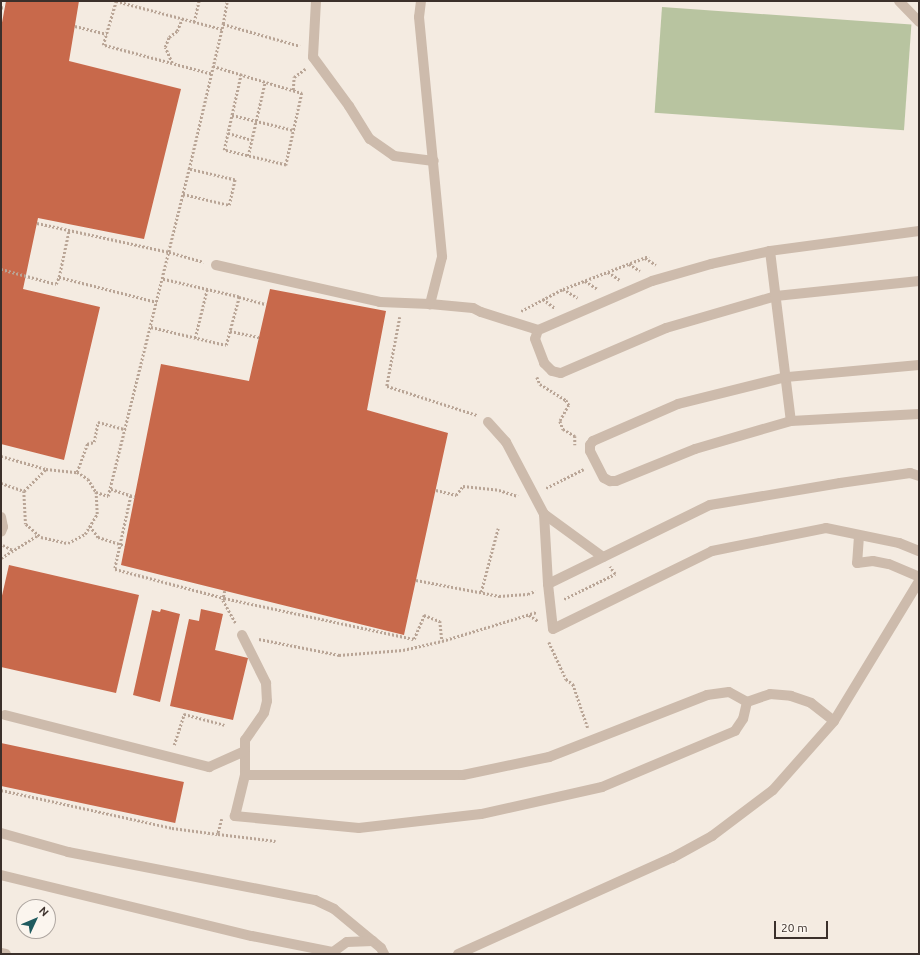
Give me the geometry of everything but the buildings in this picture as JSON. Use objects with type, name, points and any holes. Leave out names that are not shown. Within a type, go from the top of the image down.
[{"type":"lane","points":[[316,1],[315,60],[349,106],[370,139],[394,156],[434,161]]},
{"type":"lane","points":[[421,1],[419,17],[442,256],[430,304]]},
{"type":"lane","points":[[899,1],[919,22]]},
{"type":"lane","points":[[216,266],[380,302],[430,304],[472,308],[538,330],[652,281],[711,264],[770,251],[860,237],[919,231]]},
{"type":"lane","points":[[770,251],[791,422]]},
{"type":"lane","points":[[538,330],[535,339],[544,363],[552,371],[561,373],[666,328],[776,296],[919,281]]},
{"type":"lane","points":[[919,365],[786,377],[678,404],[593,441],[590,445],[590,451],[604,478],[610,481],[616,481],[695,449],[791,422],[919,414]]},
{"type":"lane","points":[[488,422],[506,442],[544,514],[552,624],[712,551],[826,528],[899,543],[919,551]]},
{"type":"lane","points":[[548,584],[710,505],[910,473],[919,476]]},
{"type":"lane","points":[[544,514],[603,557]]},
{"type":"lane","points":[[1,517],[3,527],[1,532]]},
{"type":"lane","points":[[859,536],[857,562],[873,561],[889,564],[919,577]]},
{"type":"lane","points":[[458,954],[672,858],[712,836],[773,790],[834,721],[919,581]]},
{"type":"lane","points":[[242,635],[266,683],[267,701],[264,714],[245,740],[245,775],[235,816],[359,828],[481,814],[604,787],[735,731],[743,719],[747,702]]},
{"type":"lane","points":[[245,775],[463,775],[549,757],[707,695],[728,692],[747,702],[770,694],[791,696],[811,703],[834,721]]},
{"type":"lane","points":[[5,715],[209,767],[245,751]]},
{"type":"lane","points":[[1,833],[68,852],[315,900],[334,909],[381,948],[384,954]]},
{"type":"lane","points":[[1,875],[252,936],[333,952],[347,942],[373,941]]},
{"type":"lane","points":[[1,953],[6,954]]},
{"type":"path","points":[[212,74],[103,45],[116,1],[222,29]]},
{"type":"path","points":[[194,22],[198,1]]},
{"type":"path","points":[[96,492],[108,496],[111,490],[214,66],[227,1]]},
{"type":"path","points":[[1,7],[5,8]]},
{"type":"path","points":[[172,63],[165,47],[169,37],[177,31],[182,18]]},
{"type":"path","points":[[223,24],[301,46],[315,60],[294,76],[293,90]]},
{"type":"path","points":[[75,26],[107,34]]},
{"type":"path","points":[[214,66],[241,74],[265,82],[302,93],[286,165],[224,150],[241,74]]},
{"type":"path","points":[[248,156],[265,82]]},
{"type":"path","points":[[232,115],[293,130]]},
{"type":"path","points":[[228,133],[252,140]]},
{"type":"path","points":[[183,194],[229,205],[235,180],[189,169]]},
{"type":"path","points":[[37,223],[169,252],[216,266]]},
{"type":"path","points":[[1,269],[56,284],[59,277],[68,230]]},
{"type":"path","points":[[523,326],[514,315],[563,289],[649,256]]},
{"type":"path","points":[[59,277],[157,302]]},
{"type":"path","points":[[162,279],[266,304]]},
{"type":"path","points":[[195,338],[207,289]]},
{"type":"path","points":[[151,327],[226,345],[238,297]]},
{"type":"path","points":[[403,303],[387,386],[474,413],[488,422]]},
{"type":"path","points":[[230,331],[259,337]]},
{"type":"path","points":[[534,371],[540,384],[566,400],[569,405],[560,421],[563,429],[575,436],[573,441],[576,447]]},
{"type":"path","points":[[77,472],[87,444],[94,442],[98,422],[125,429]]},
{"type":"path","points":[[1,456],[46,469],[77,472],[88,478],[96,492],[97,514],[85,534],[68,543],[41,538],[26,524],[24,491],[46,469]]},
{"type":"path","points":[[436,490],[456,494],[463,486],[499,490],[536,498],[584,468],[582,463]]},
{"type":"path","points":[[1,483],[24,491]]},
{"type":"path","points":[[111,490],[135,497]]},
{"type":"path","points":[[130,496],[115,569],[224,598],[414,639],[424,615],[440,621],[442,641]]},
{"type":"path","points":[[90,526],[98,537],[125,546]]},
{"type":"path","points":[[481,592],[498,528]]},
{"type":"path","points":[[1,558],[38,535]]},
{"type":"path","points":[[1,544],[13,550]]},
{"type":"path","points":[[561,601],[615,574],[603,557]]},
{"type":"path","points":[[416,580],[499,596],[528,594],[548,584]]},
{"type":"path","points":[[225,591],[223,600],[242,635],[339,655],[403,650],[442,641],[539,611],[552,624]]},
{"type":"path","points":[[528,615],[542,625]]},
{"type":"path","points":[[549,640],[566,679],[572,684],[593,739]]},
{"type":"path","points":[[170,757],[184,714],[225,724]]},
{"type":"path","points":[[1,790],[172,828],[218,834]]},
{"type":"green space","points":[[662,7],[911,24],[904,130],[655,113]]}]
